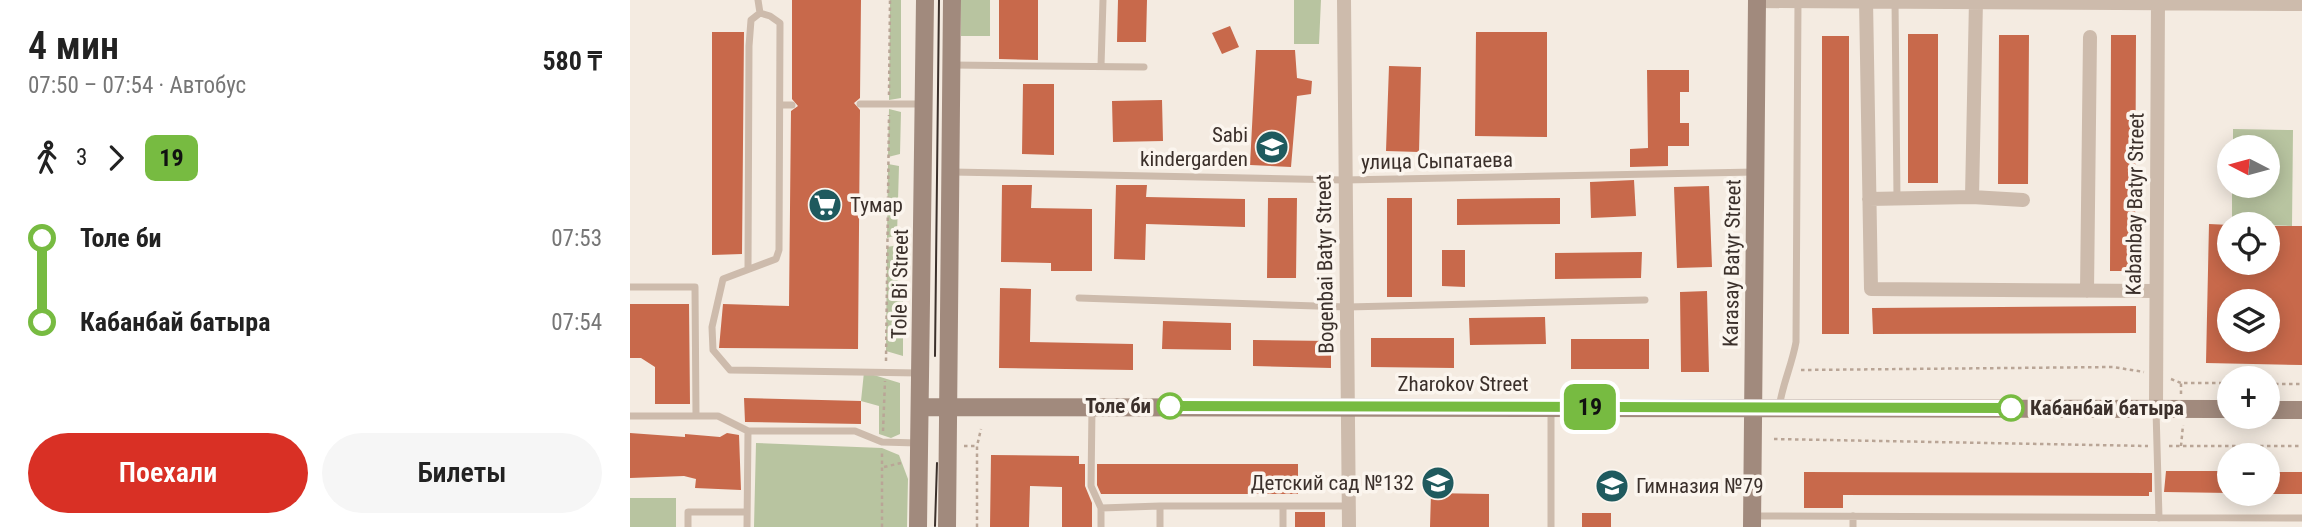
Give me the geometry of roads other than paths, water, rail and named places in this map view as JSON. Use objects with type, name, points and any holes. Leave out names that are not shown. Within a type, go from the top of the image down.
[{"type":"street","name":"Tole Bi Street","points":[[918,527],[926,0]]},
{"type":"street","points":[[947,527],[952,0]]},
{"type":"street","name":"Bogenbai Batyr Street","points":[[1344,0],[1344,180],[1350,406],[1349,527]]},
{"type":"street","points":[[1758,1],[2302,4]]},
{"type":"street","name":"Karasay Batyr Street","points":[[1752,521],[1758,1]]},
{"type":"street","points":[[1866,2],[1871,289],[2155,291]]},
{"type":"street","points":[[1972,197],[1976,2]]},
{"type":"street","name":"Kabanbay Batyr Street","points":[[2156,408],[2158,2]]},
{"type":"street","points":[[2087,291],[2090,37]]},
{"type":"street","points":[[1869,199],[1972,197],[2023,200]]},
{"type":"street","name":"Zharokov Street","points":[[921,407],[2217,409]]},
{"type":"street","points":[[2280,410],[2302,410]]},
{"type":"lane","points":[[758,0],[760,13]]},
{"type":"lane","points":[[1101,66],[1103,0]]},
{"type":"lane","points":[[1779,409],[1782,385],[1796,342],[1798,1]]},
{"type":"lane","points":[[1895,2],[1897,198]]},
{"type":"lane","points":[[760,13],[780,23],[779,250],[776,258],[723,279],[712,327],[713,350],[730,370],[922,373]]},
{"type":"lane","points":[[748,268],[751,20],[760,13]]},
{"type":"lane","points":[[951,65],[1144,67]]},
{"type":"lane","points":[[860,104],[924,104]]},
{"type":"lane","points":[[780,105],[792,105]]},
{"type":"lane","name":"улица Сыпатаева","points":[[950,172],[1344,180],[1756,172]]},
{"type":"lane","points":[[630,287],[695,288],[696,416]]},
{"type":"lane","points":[[1079,299],[1347,307],[1645,300]]},
{"type":"lane","points":[[1092,406],[1091,486],[1101,508],[1101,527]]},
{"type":"lane","points":[[1551,407],[1551,527]]},
{"type":"lane","points":[[2156,408],[2159,518]]},
{"type":"lane","points":[[630,416],[719,416],[748,431],[855,432],[882,442],[920,443]]},
{"type":"lane","points":[[747,527],[748,431]]},
{"type":"lane","points":[[1160,506],[1160,527]]},
{"type":"lane","points":[[1283,506],[1283,527]]},
{"type":"lane","points":[[1101,508],[1349,506]]},
{"type":"lane","points":[[688,527],[688,512],[747,512]]},
{"type":"lane","points":[[1853,516],[1853,527]]},
{"type":"lane","points":[[1752,521],[1853,516],[2174,518],[2262,523],[2302,519]]},
{"type":"lane","points":[[2000,517],[2000,527]]},
{"type":"lane","points":[[2088,517],[2088,527]]},
{"type":"lane","points":[[2173,527],[2174,518]]},
{"type":"tram line","points":[[935,356],[939,0]]},
{"type":"tram line","points":[[935,526],[937,463]]},
{"type":"place","name":"Sabi kindergarden","points":[[1272,147]]},
{"type":"place","name":"Тумар","points":[[825,205]]},
{"type":"place","name":"Толе би","points":[[1170,406]]},
{"type":"place","name":"Кабанбай батыра","points":[[2011,408]]},
{"type":"place","name":"Детский сад №132","points":[[1438,483]]},
{"type":"place","name":"Гимназия №79","points":[[1612,486]]}]
